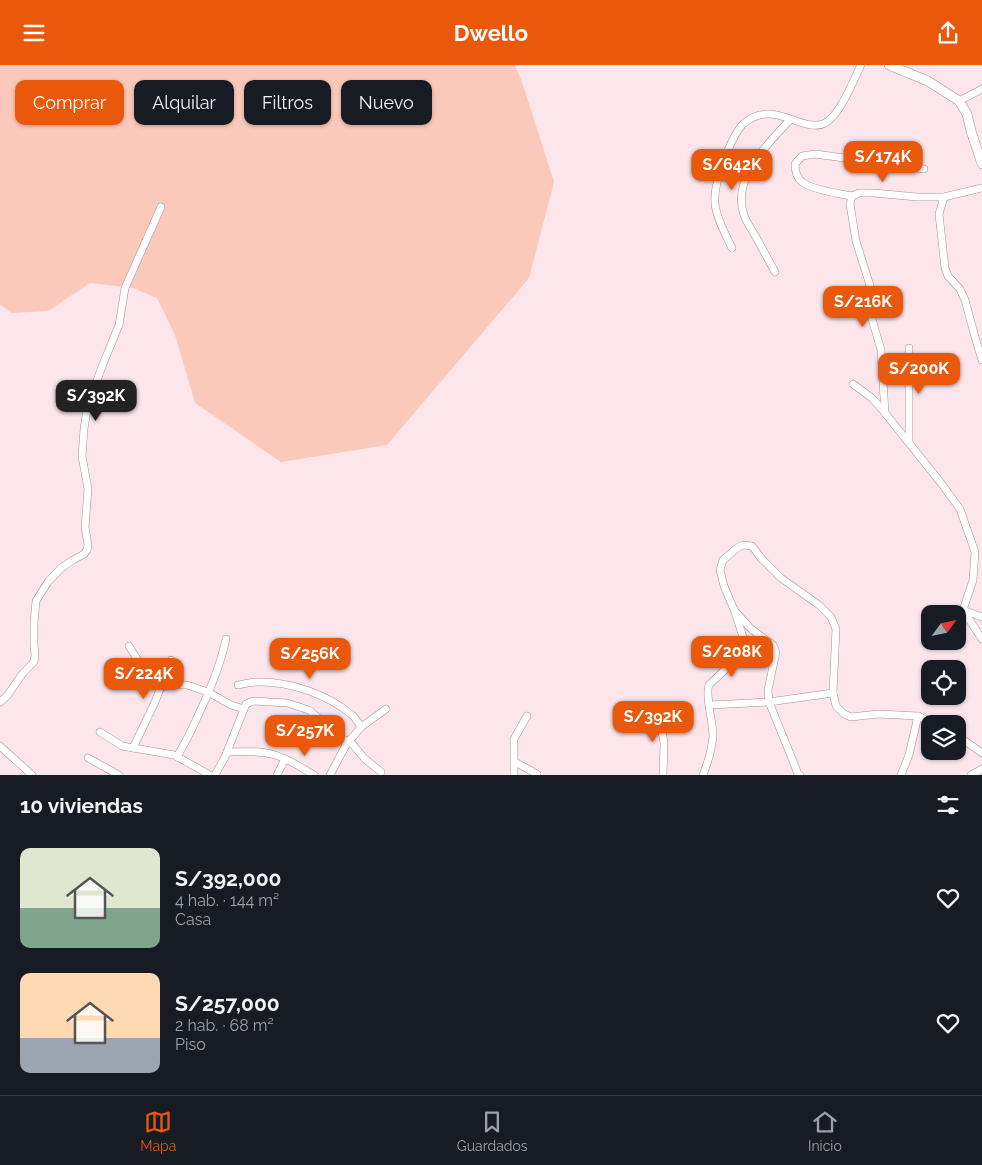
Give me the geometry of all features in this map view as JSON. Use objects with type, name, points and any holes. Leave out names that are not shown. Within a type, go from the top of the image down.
[{"type":"street","points":[[732,248],[720,221],[714,201],[719,176],[728,150],[741,126],[759,115],[773,113],[780,114],[790,120],[817,126],[830,120],[850,88],[861,65]]},
{"type":"street","points":[[891,65],[928,81],[959,101],[967,114],[982,164]]},
{"type":"street","points":[[959,101],[982,89]]},
{"type":"street","points":[[775,273],[744,215],[742,192],[748,174],[766,146],[790,120]]},
{"type":"street","points":[[924,169],[815,154],[802,155],[795,164],[796,174],[802,182],[826,191],[852,196],[859,193],[874,193],[917,197],[944,197],[982,188]]},
{"type":"street","points":[[852,196],[850,204],[856,241],[872,292],[872,319],[881,350],[885,413]]},
{"type":"street","points":[[944,197],[939,214],[945,268],[948,276],[960,289],[966,300],[982,360]]},
{"type":"street","points":[[0,702],[34,662],[36,655],[34,645],[36,601],[48,582],[61,568],[84,554],[87,550],[85,527],[88,489],[82,456],[88,405],[119,325],[125,288],[161,207]]},
{"type":"street","points":[[909,348],[909,442]]},
{"type":"street","points":[[852,384],[872,398],[885,413],[960,509],[975,552],[973,580],[965,605]]},
{"type":"street","points":[[703,775],[710,756],[713,735],[707,689],[739,656],[744,647],[743,637],[720,571],[723,560],[737,548],[744,545],[752,547],[782,578],[819,605],[831,617],[836,629],[833,693],[836,706],[844,714],[851,717],[878,714],[921,718]]},
{"type":"street","points":[[733,609],[750,628],[773,645],[776,652],[768,690],[769,702],[800,775]]},
{"type":"street","points":[[966,611],[982,617]]},
{"type":"street","points":[[966,615],[982,639]]},
{"type":"street","points":[[176,757],[189,735],[208,691],[218,667],[226,639]]},
{"type":"street","points":[[129,645],[142,667],[161,687]]},
{"type":"street","points":[[133,748],[161,687],[171,660]]},
{"type":"street","points":[[238,685],[256,682],[278,683],[298,687],[318,694],[336,704],[353,716],[361,727]]},
{"type":"street","points":[[161,687],[187,685],[208,691],[231,705],[244,709]]},
{"type":"street","points":[[710,705],[769,702],[833,693]]},
{"type":"street","points":[[215,775],[227,752],[246,704],[253,701],[287,703],[309,710],[348,742],[382,774]]},
{"type":"street","points":[[330,775],[348,742],[361,727],[386,709]]},
{"type":"street","points":[[658,710],[664,743],[663,775]]},
{"type":"street","points":[[514,775],[514,739],[527,716]]},
{"type":"street","points":[[901,775],[909,755],[918,716]]},
{"type":"street","points":[[100,732],[122,746],[174,755],[210,775]]},
{"type":"street","points":[[966,742],[982,753]]},
{"type":"street","points":[[0,746],[31,775]]},
{"type":"street","points":[[227,752],[273,754],[314,775]]},
{"type":"street","points":[[88,758],[119,775]]},
{"type":"street","points":[[277,775],[285,759]]},
{"type":"street","points":[[515,762],[537,774]]},
{"type":"street","points":[[971,775],[982,769]]},
{"type":"shaded area","points":[[0,65],[515,65],[554,182],[529,278],[387,445],[281,462],[195,403],[175,335],[157,298],[133,288],[90,283],[48,311],[12,313],[0,305]]}]
